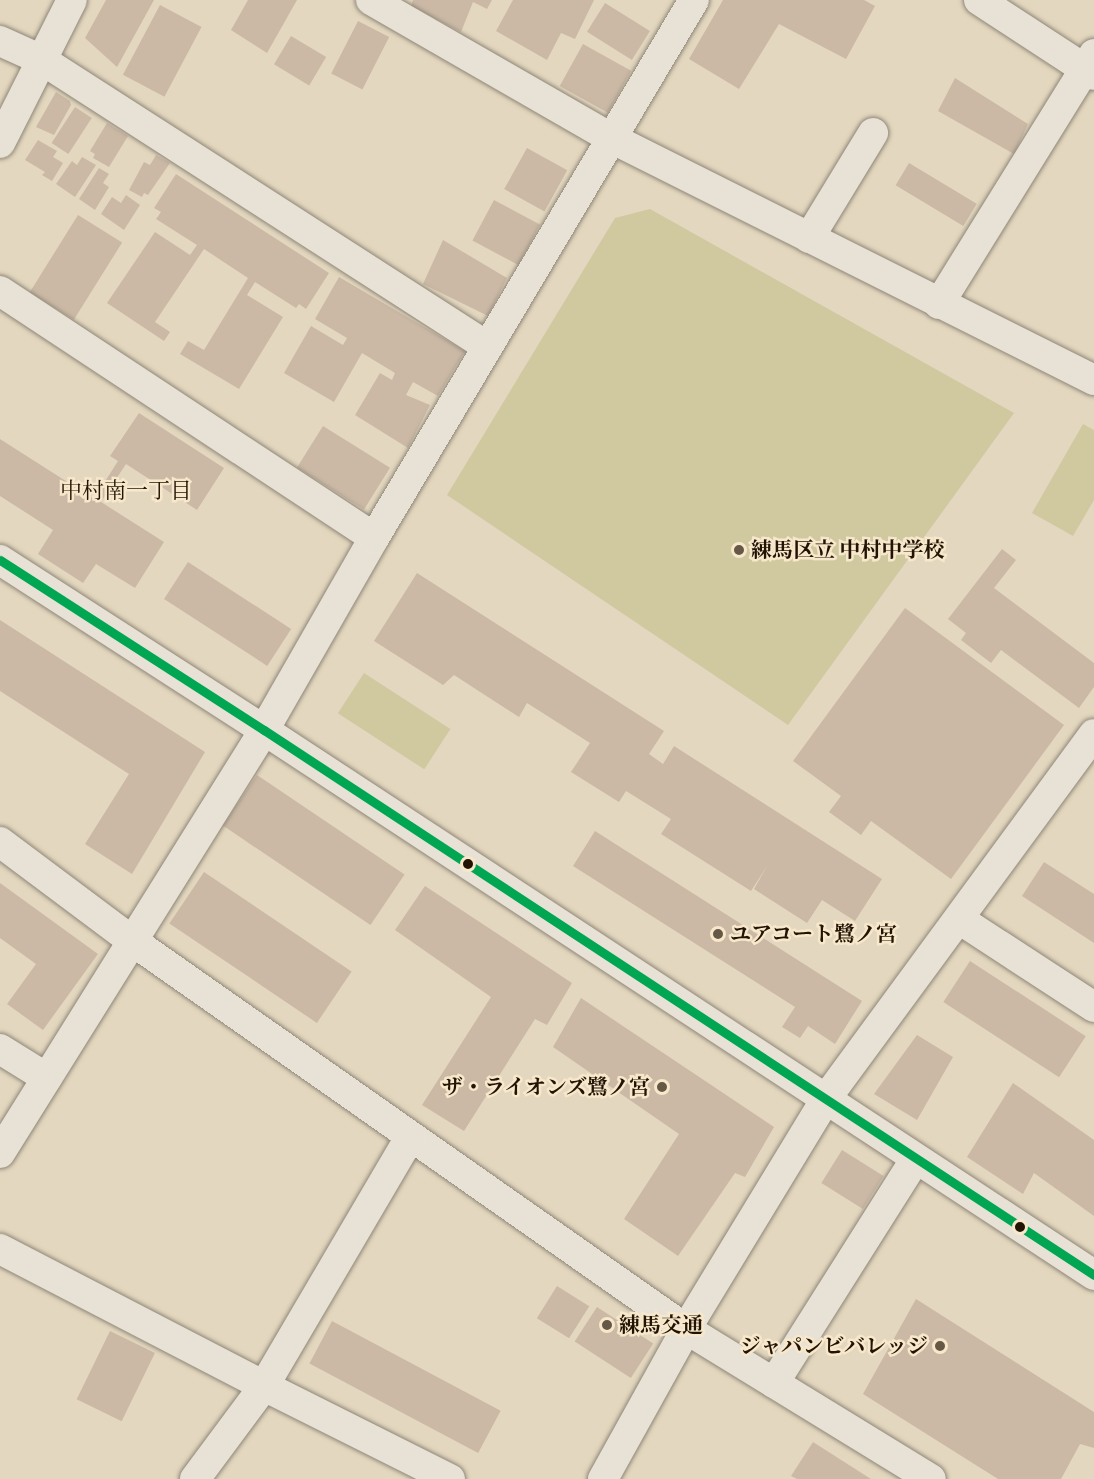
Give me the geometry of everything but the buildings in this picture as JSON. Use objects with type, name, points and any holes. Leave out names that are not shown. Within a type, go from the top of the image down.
[{"type":"street","points":[[0,143],[72,0]]},
{"type":"street","points":[[371,0],[613,139],[1094,380]]},
{"type":"street","points":[[0,1153],[264,730],[374,538],[694,0]]},
{"type":"street","points":[[939,304],[1091,66],[979,0]]},
{"type":"street","points":[[0,41],[42,60],[488,347]]},
{"type":"street","points":[[809,238],[873,133]]},
{"type":"street","points":[[0,291],[374,538]]},
{"type":"street","points":[[0,560],[264,730],[915,1160],[1094,1275]]},
{"type":"street","points":[[603,1479],[686,1329],[825,1100],[1094,734]]},
{"type":"street","points":[[0,842],[131,940],[686,1329],[931,1479]]},
{"type":"street","points":[[959,918],[1094,1007]]},
{"type":"street","points":[[0,1048],[47,1078]]},
{"type":"street","points":[[195,1479],[264,1386],[410,1137]]},
{"type":"street","points":[[774,1383],[915,1160]]},
{"type":"street","points":[[0,1249],[264,1386],[450,1479]]},
{"type":"shaded area","points":[[650,209],[1014,413],[788,725],[447,495],[615,218]]},
{"type":"shaded area","points":[[1083,424],[1094,430],[1094,500],[1073,536],[1032,513]]},
{"type":"shaded area","points":[[364,673],[450,729],[424,769],[338,713]]},
{"type":"transit line","points":[[0,560],[264,730],[1094,1275]]},
{"type":"place","name":"練馬区立 中村中学校","points":[[739,550]]},
{"type":"place","name":"ユアコート鷺ノ宮","points":[[718,934]]},
{"type":"place","name":"ザ・ライオンズ鷺ノ宮","points":[[662,1087]]},
{"type":"place","name":"練馬交通","points":[[607,1325]]},
{"type":"place","name":"ジャパンビバレッジ","points":[[940,1346]]},
{"type":"district","name":"中村南一丁目","points":[[126,491]]}]
